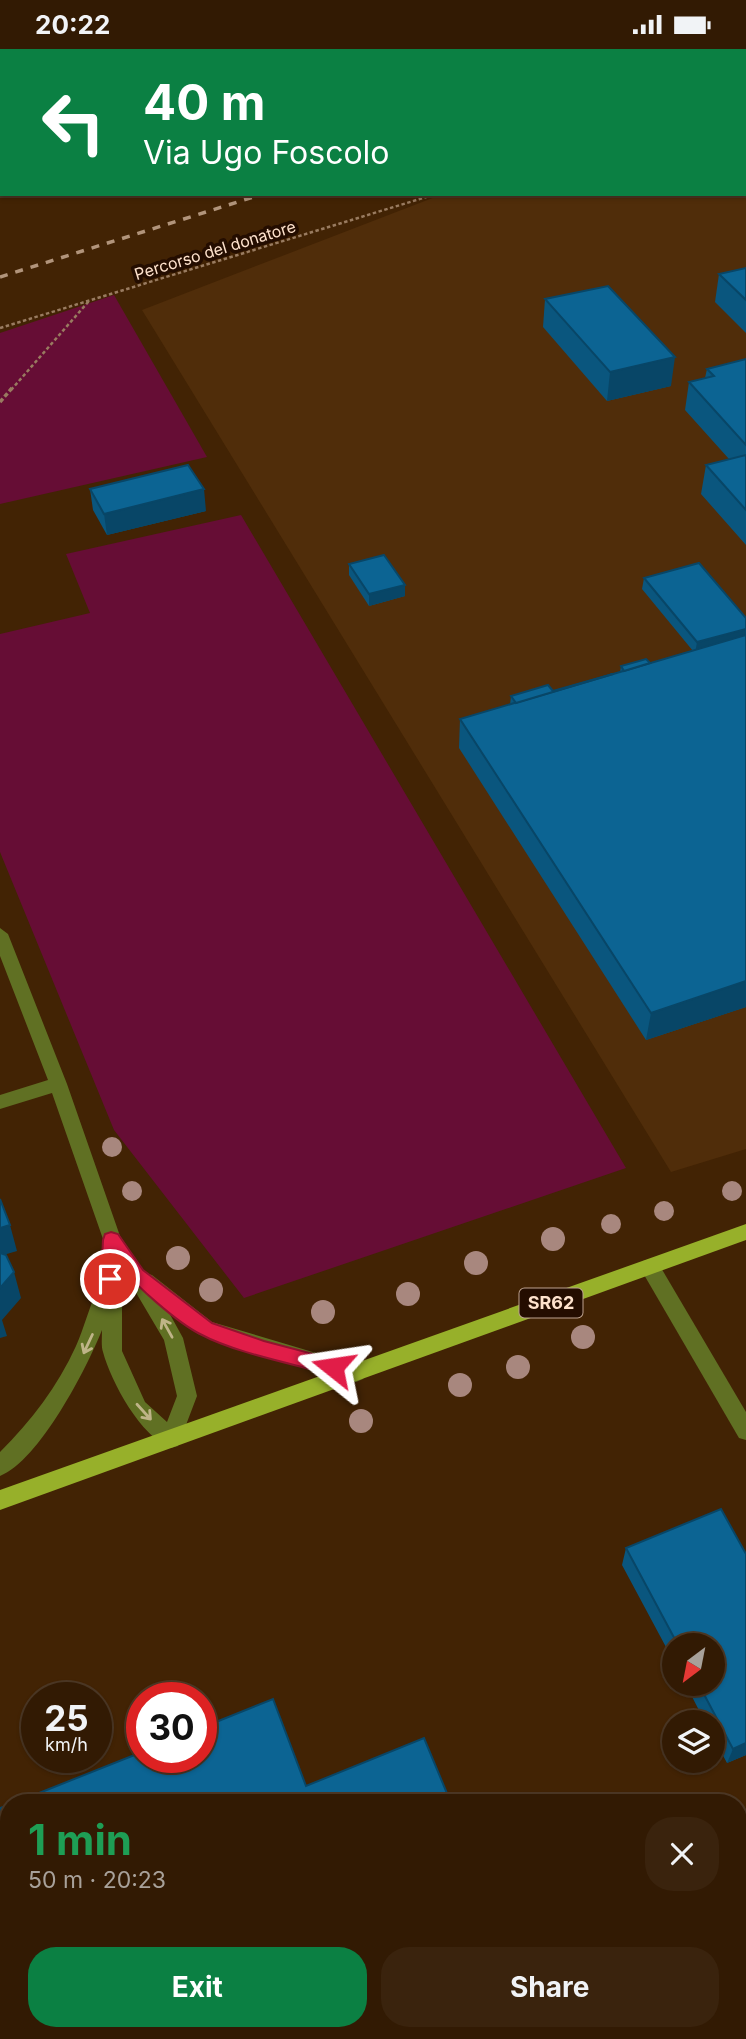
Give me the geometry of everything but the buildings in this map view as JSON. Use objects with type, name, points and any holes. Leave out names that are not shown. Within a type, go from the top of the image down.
[{"type":"main road","name":"SR62","points":[[0,1500],[746,1232]]},
{"type":"street","points":[[0,934],[58,1084],[111,1240],[136,1275],[173,1338],[187,1396],[171,1439],[138,1408],[112,1351],[111,1240]]},
{"type":"street","points":[[0,1102],[58,1084]]},
{"type":"street","points":[[650,1267],[746,1431]]},
{"type":"street","points":[[136,1275],[205,1328],[264,1349],[356,1373]]},
{"type":"street","points":[[0,1466],[62,1394],[92,1339],[110,1279]]},
{"type":"path","name":"Percorso del donatore","points":[[0,328],[429,196]]},
{"type":"path","points":[[0,403],[90,299]]},
{"type":"shaded area","points":[[438,196],[746,196],[746,1149],[671,1172],[142,310]]},
{"type":"shaded area","points":[[114,295],[207,457],[0,504],[0,333]]},
{"type":"shaded area","points":[[241,515],[626,1168],[244,1298],[114,1130],[0,852],[0,634],[90,613],[66,554]]},
{"type":"railway","points":[[0,277],[257,196]]},
{"type":"route","points":[[110,1279],[111,1240],[136,1275],[205,1328],[264,1349],[333,1367]]}]
